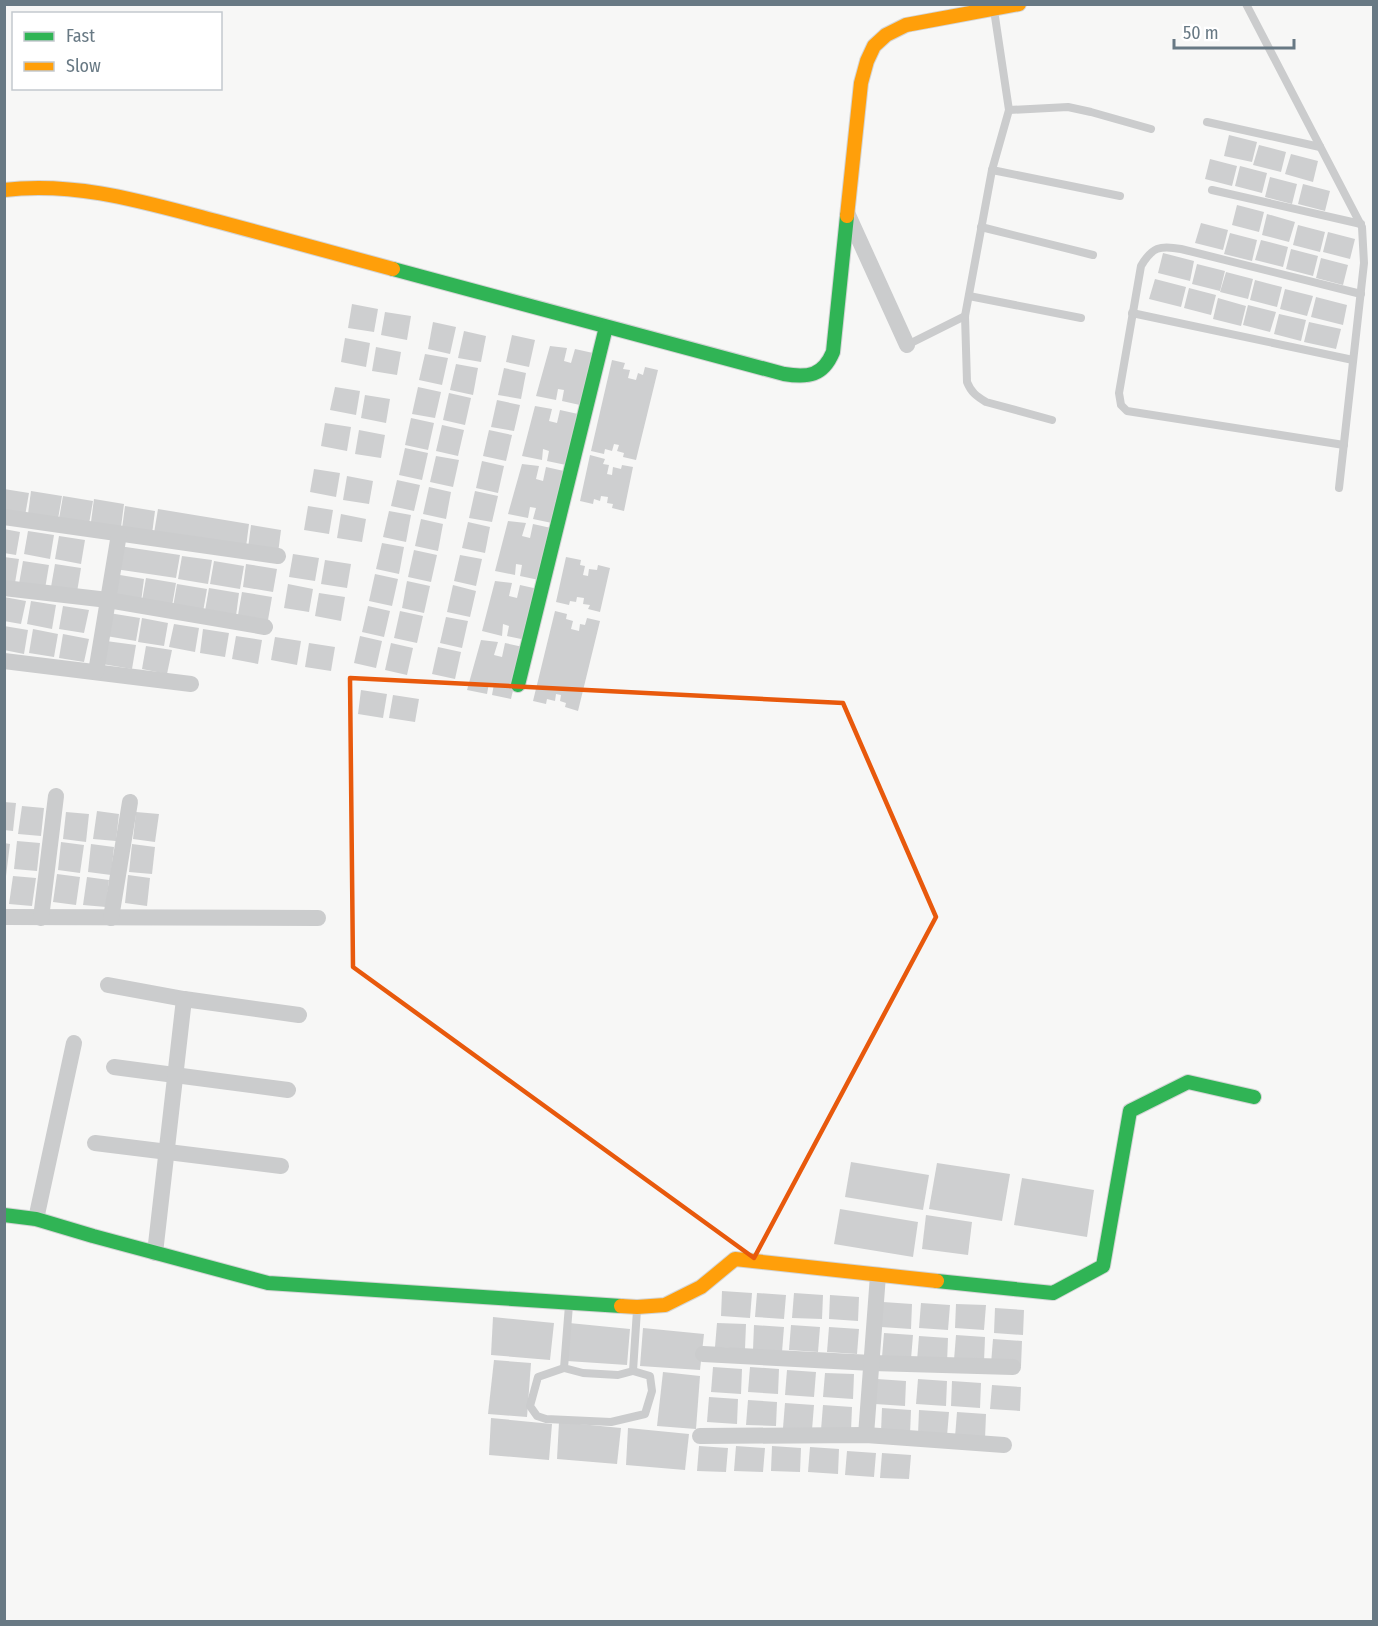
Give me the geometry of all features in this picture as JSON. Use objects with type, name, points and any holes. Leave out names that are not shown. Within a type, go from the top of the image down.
[{"type":"street","points":[[4,190],[40,188],[70,190],[136,200],[784,374],[797,377],[809,376],[823,369],[833,352],[861,83],[865,64],[875,42],[890,31],[906,26],[1019,4]]},
{"type":"street","points":[[847,213],[907,345]]},
{"type":"street","points":[[518,685],[606,327]]},
{"type":"street","points":[[4,517],[278,556]]},
{"type":"street","points":[[96,672],[119,534]]},
{"type":"street","points":[[4,588],[108,600],[265,627]]},
{"type":"street","points":[[4,662],[191,684]]},
{"type":"street","points":[[41,918],[56,796]]},
{"type":"street","points":[[111,918],[130,802]]},
{"type":"street","points":[[4,917],[318,918]]},
{"type":"street","points":[[108,985],[184,999],[299,1015]]},
{"type":"street","points":[[155,1253],[184,999]]},
{"type":"street","points":[[36,1219],[74,1042]]},
{"type":"street","points":[[114,1067],[288,1089]]},
{"type":"street","points":[[4,1215],[36,1219],[268,1283],[638,1307],[665,1305],[701,1287],[735,1259],[1053,1293],[1103,1266],[1131,1111],[1188,1082],[1254,1097]]},
{"type":"street","points":[[94,1143],[280,1166]]},
{"type":"street","points":[[866,1435],[878,1275]]},
{"type":"street","points":[[703,1354],[872,1363],[1013,1367]]},
{"type":"street","points":[[700,1436],[866,1435],[1004,1445]]},
{"type":"lane","points":[[1246,4],[1361,224],[1364,263],[1339,488]]},
{"type":"lane","points":[[994,10],[1009,110],[992,170],[965,316],[967,382],[971,392],[986,402],[1052,420]]},
{"type":"lane","points":[[1009,110],[1068,107],[1151,129]]},
{"type":"lane","points":[[1207,122],[1320,147]]},
{"type":"lane","points":[[992,170],[1120,196]]},
{"type":"lane","points":[[1212,190],[1361,224]]},
{"type":"lane","points":[[981,228],[1093,255]]},
{"type":"lane","points":[[1344,445],[1127,411],[1121,405],[1119,393],[1141,266],[1152,251],[1161,247],[1181,249],[1360,294]]},
{"type":"lane","points":[[969,296],[1081,318]]},
{"type":"lane","points":[[1132,312],[1353,360]]},
{"type":"lane","points":[[907,345],[965,316]]},
{"type":"lane","points":[[564,1368],[569,1303]]},
{"type":"lane","points":[[633,1371],[638,1307]]},
{"type":"lane","points":[[564,1368],[583,1373],[618,1375],[633,1371],[650,1376],[652,1391],[645,1413],[612,1422],[546,1419],[537,1416],[530,1406],[538,1377],[564,1368]]},
{"type":"highlighted area","points":[[350,678],[843,703],[936,917],[754,1258],[353,967]]},
{"type":"building","points":[[1229,135],[1257,142],[1252,162],[1224,156]]},
{"type":"building","points":[[1259,145],[1286,152],[1281,172],[1253,165]]},
{"type":"building","points":[[1291,154],[1318,161],[1313,182],[1285,174]]},
{"type":"building","points":[[1210,159],[1237,166],[1232,186],[1205,179]]},
{"type":"building","points":[[1240,166],[1267,173],[1262,193],[1235,186]]},
{"type":"building","points":[[1270,177],[1297,184],[1292,204],[1265,197]]},
{"type":"building","points":[[1303,184],[1330,191],[1325,211],[1298,204]]},
{"type":"building","points":[[1237,205],[1264,212],[1259,232],[1232,225]]},
{"type":"building","points":[[1267,214],[1295,222],[1289,242],[1262,235]]},
{"type":"building","points":[[1201,223],[1228,230],[1223,250],[1195,243]]},
{"type":"building","points":[[1298,225],[1325,232],[1320,252],[1293,245]]},
{"type":"building","points":[[1328,232],[1355,239],[1350,259],[1323,252]]},
{"type":"building","points":[[1230,233],[1257,240],[1252,261],[1224,254]]},
{"type":"building","points":[[1261,240],[1288,247],[1283,267],[1255,260]]},
{"type":"building","points":[[1291,249],[1318,256],[1313,276],[1286,269]]},
{"type":"building","points":[[1163,253],[1194,261],[1190,281],[1158,273]]},
{"type":"building","points":[[1321,258],[1348,265],[1343,285],[1316,278]]},
{"type":"building","points":[[1197,264],[1225,271],[1220,291],[1192,284]]},
{"type":"building","points":[[1226,272],[1253,279],[1248,299],[1220,292]]},
{"type":"building","points":[[1155,279],[1186,287],[1181,307],[1149,299]]},
{"type":"building","points":[[1255,280],[1282,287],[1277,307],[1250,300]]},
{"type":"building","points":[[1189,288],[1216,295],[1211,315],[1184,308]]},
{"type":"building","points":[[1285,289],[1313,296],[1307,316],[1280,309]]},
{"type":"building","points":[[1316,297],[1347,305],[1343,325],[1311,317]]},
{"type":"building","points":[[1218,298],[1246,306],[1241,326],[1213,319]]},
{"type":"building","points":[[352,304],[378,309],[374,332],[348,328]]},
{"type":"building","points":[[1248,305],[1276,312],[1270,332],[1243,325]]},
{"type":"building","points":[[385,312],[411,316],[407,340],[381,335]]},
{"type":"building","points":[[1279,314],[1306,320],[1301,341],[1274,334]]},
{"type":"building","points":[[433,322],[456,327],[450,354],[428,349]]},
{"type":"building","points":[[1309,322],[1341,329],[1336,349],[1304,342]]},
{"type":"building","points":[[464,331],[486,336],[481,362],[458,358]]},
{"type":"building","points":[[512,335],[535,340],[529,367],[506,362]]},
{"type":"building","points":[[345,338],[370,343],[366,367],[341,362]]},
{"type":"building","points":[[550,346],[567,348],[564,361],[571,363],[575,349],[593,353],[580,405],[562,401],[564,390],[558,389],[556,400],[536,396]]},
{"type":"building","points":[[376,347],[401,352],[397,375],[372,371]]},
{"type":"building","points":[[425,354],[448,358],[442,385],[419,380]]},
{"type":"building","points":[[612,360],[625,363],[623,369],[630,370],[628,378],[636,380],[638,373],[643,375],[645,367],[658,370],[636,460],[623,457],[624,453],[617,451],[619,445],[614,444],[612,451],[605,449],[604,454],[591,451]]},
{"type":"building","points":[[456,364],[478,368],[473,395],[450,390]]},
{"type":"building","points":[[504,368],[526,373],[521,399],[498,395]]},
{"type":"building","points":[[335,387],[360,391],[356,415],[330,410]]},
{"type":"building","points":[[418,387],[441,392],[435,418],[412,414]]},
{"type":"building","points":[[449,393],[471,398],[465,425],[443,420]]},
{"type":"building","points":[[365,395],[390,399],[386,423],[361,418]]},
{"type":"building","points":[[497,400],[520,405],[514,431],[491,427]]},
{"type":"building","points":[[535,406],[552,409],[549,421],[557,423],[560,410],[578,414],[566,465],[547,461],[549,451],[543,449],[542,460],[522,456]]},
{"type":"building","points":[[411,418],[434,423],[428,450],[405,445]]},
{"type":"building","points":[[325,423],[351,427],[347,451],[321,446]]},
{"type":"building","points":[[442,425],[464,430],[458,456],[436,451]]},
{"type":"building","points":[[359,430],[385,435],[381,458],[355,454]]},
{"type":"building","points":[[489,430],[512,435],[506,461],[483,456]]},
{"type":"building","points":[[405,448],[428,453],[422,480],[399,475]]},
{"type":"building","points":[[590,455],[605,459],[603,464],[609,465],[607,474],[612,475],[613,467],[621,469],[622,465],[633,467],[624,511],[612,508],[613,504],[607,503],[608,497],[601,496],[600,501],[594,499],[593,504],[580,501]]},
{"type":"building","points":[[436,456],[459,460],[453,487],[430,482]]},
{"type":"building","points":[[482,461],[504,466],[498,493],[476,488]]},
{"type":"building","points":[[522,464],[539,466],[536,479],[543,481],[546,467],[564,471],[552,523],[533,519],[536,508],[530,507],[528,518],[508,514]]},
{"type":"building","points":[[314,469],[340,473],[336,497],[310,492]]},
{"type":"building","points":[[347,476],[373,481],[369,504],[343,500]]},
{"type":"building","points":[[397,480],[420,485],[414,511],[391,506]]},
{"type":"building","points":[[429,487],[451,492],[446,519],[423,514]]},
{"type":"building","points":[[4,489],[29,493],[25,516],[4,513]]},
{"type":"building","points":[[31,491],[62,496],[58,519],[28,514]]},
{"type":"building","points":[[475,491],[498,496],[492,522],[469,518]]},
{"type":"building","points":[[63,496],[93,501],[89,524],[59,519]]},
{"type":"building","points":[[94,499],[124,504],[121,527],[91,522]]},
{"type":"building","points":[[125,506],[155,511],[152,534],[122,529]]},
{"type":"building","points":[[308,506],[333,510],[329,534],[304,530]]},
{"type":"building","points":[[158,509],[249,524],[246,547],[154,533]]},
{"type":"building","points":[[389,511],[411,515],[406,542],[383,537]]},
{"type":"building","points":[[341,514],[366,519],[362,542],[337,538]]},
{"type":"building","points":[[421,519],[443,524],[438,551],[415,546]]},
{"type":"building","points":[[508,521],[526,523],[522,536],[530,538],[533,524],[551,528],[539,580],[520,576],[522,565],[516,564],[515,575],[495,571]]},
{"type":"building","points":[[468,522],[490,527],[485,553],[462,548]]},
{"type":"building","points":[[251,525],[281,530],[278,553],[248,548]]},
{"type":"building","points":[[4,529],[20,532],[16,555],[4,553]]},
{"type":"building","points":[[28,531],[54,535],[50,559],[24,554]]},
{"type":"building","points":[[59,536],[85,540],[81,564],[55,559]]},
{"type":"building","points":[[382,543],[404,547],[399,574],[376,569]]},
{"type":"building","points":[[119,546],[180,555],[176,578],[115,569]]},
{"type":"building","points":[[414,550],[437,555],[431,582],[408,577]]},
{"type":"building","points":[[293,554],[319,558],[315,581],[289,577]]},
{"type":"building","points":[[460,555],[482,559],[476,586],[454,581]]},
{"type":"building","points":[[182,556],[212,560],[208,584],[178,579]]},
{"type":"building","points":[[4,557],[19,559],[15,583],[4,581]]},
{"type":"building","points":[[566,557],[581,560],[580,565],[585,566],[583,575],[588,576],[589,569],[597,570],[598,565],[610,568],[600,612],[588,609],[590,605],[583,604],[584,598],[577,597],[576,602],[570,601],[569,605],[556,602]]},
{"type":"building","points":[[325,560],[351,564],[347,588],[321,584]]},
{"type":"building","points":[[23,561],[49,565],[45,589],[19,584]]},
{"type":"building","points":[[214,561],[244,566],[240,589],[210,584]]},
{"type":"building","points":[[55,564],[81,568],[77,592],[51,587]]},
{"type":"building","points":[[246,564],[277,569],[273,592],[243,587]]},
{"type":"building","points":[[114,574],[144,579],[141,602],[110,597]]},
{"type":"building","points":[[375,574],[398,579],[392,606],[369,601]]},
{"type":"building","points":[[146,578],[176,583],[172,606],[142,601]]},
{"type":"building","points":[[407,581],[430,586],[424,613],[402,608]]},
{"type":"building","points":[[495,581],[512,583],[509,596],[517,598],[520,585],[538,589],[526,640],[507,636],[509,626],[503,624],[502,636],[482,631]]},
{"type":"building","points":[[177,584],[207,589],[203,612],[173,607]]},
{"type":"building","points":[[288,584],[313,589],[309,612],[284,608]]},
{"type":"building","points":[[453,585],[476,591],[470,617],[447,612]]},
{"type":"building","points":[[209,588],[239,593],[236,616],[205,611]]},
{"type":"building","points":[[242,592],[272,597],[268,620],[238,615]]},
{"type":"building","points":[[319,593],[345,597],[341,621],[315,616]]},
{"type":"building","points":[[4,597],[26,601],[21,624],[4,621]]},
{"type":"building","points":[[31,601],[56,605],[52,629],[27,624]]},
{"type":"building","points":[[63,606],[89,610],[84,633],[59,629]]},
{"type":"building","points":[[368,606],[390,611],[384,637],[362,632]]},
{"type":"building","points":[[400,611],[423,616],[417,643],[394,638]]},
{"type":"building","points":[[555,611],[567,614],[566,619],[573,621],[571,629],[579,631],[580,624],[585,625],[587,618],[600,621],[578,711],[565,707],[566,703],[560,701],[561,695],[556,694],[555,701],[547,699],[546,704],[533,701]]},
{"type":"building","points":[[109,613],[140,618],[136,641],[106,636]]},
{"type":"building","points":[[446,617],[468,621],[462,648],[440,643]]},
{"type":"building","points":[[142,618],[168,623],[164,646],[138,642]]},
{"type":"building","points":[[174,624],[199,628],[195,652],[169,647]]},
{"type":"building","points":[[4,626],[28,630],[24,654],[4,650]]},
{"type":"building","points":[[33,629],[58,634],[54,657],[29,653]]},
{"type":"building","points":[[203,629],[229,633],[225,657],[200,653]]},
{"type":"building","points":[[63,634],[89,639],[84,662],[59,658]]},
{"type":"building","points":[[236,636],[262,640],[258,664],[232,659]]},
{"type":"building","points":[[360,636],[382,641],[376,668],[354,663]]},
{"type":"building","points":[[275,637],[301,641],[297,665],[271,660]]},
{"type":"building","points":[[481,640],[498,642],[494,655],[502,657],[505,643],[523,647],[511,699],[492,695],[494,684],[489,683],[487,694],[467,690]]},
{"type":"building","points":[[106,641],[136,645],[132,669],[102,664]]},
{"type":"building","points":[[309,643],[335,647],[331,671],[305,667]]},
{"type":"building","points":[[391,643],[413,648],[407,675],[385,670]]},
{"type":"building","points":[[146,646],[172,650],[167,674],[142,669]]},
{"type":"building","points":[[438,647],[461,652],[455,679],[432,674]]},
{"type":"building","points":[[361,690],[387,694],[383,718],[358,714]]},
{"type":"building","points":[[393,695],[419,699],[415,722],[389,718]]},
{"type":"building","points":[[4,802],[16,803],[13,831],[4,830]]},
{"type":"building","points":[[22,806],[44,808],[41,836],[18,834]]},
{"type":"building","points":[[97,811],[119,814],[116,841],[93,839]]},
{"type":"building","points":[[66,812],[89,814],[86,842],[63,839]]},
{"type":"building","points":[[136,812],[159,814],[155,842],[133,839]]},
{"type":"building","points":[[17,841],[40,843],[37,871],[14,869]]},
{"type":"building","points":[[61,842],[84,845],[80,873],[58,870]]},
{"type":"building","points":[[4,843],[10,844],[6,876],[4,875]]},
{"type":"building","points":[[91,844],[114,847],[111,875],[88,872]]},
{"type":"building","points":[[132,844],[155,847],[152,874],[129,872]]},
{"type":"building","points":[[57,874],[80,877],[76,905],[53,902]]},
{"type":"building","points":[[128,875],[150,878],[147,906],[125,903]]},
{"type":"building","points":[[13,876],[36,878],[32,906],[9,904]]},
{"type":"building","points":[[87,877],[109,880],[106,907],[83,905]]},
{"type":"building","points":[[851,1162],[929,1175],[923,1210],[845,1197]]},
{"type":"building","points":[[937,1163],[1010,1174],[1002,1221],[929,1209]]},
{"type":"building","points":[[1022,1178],[1094,1190],[1087,1237],[1014,1225]]},
{"type":"building","points":[[840,1209],[918,1222],[913,1257],[834,1244]]},
{"type":"building","points":[[926,1215],[972,1222],[968,1255],[922,1249]]},
{"type":"building","points":[[722,1291],[752,1293],[750,1318],[721,1316]]},
{"type":"building","points":[[757,1293],[786,1295],[784,1319],[755,1317]]},
{"type":"building","points":[[794,1293],[823,1295],[822,1319],[792,1318]]},
{"type":"building","points":[[830,1295],[859,1297],[858,1321],[829,1319]]},
{"type":"building","points":[[883,1302],[912,1304],[911,1329],[881,1327]]},
{"type":"building","points":[[921,1303],[950,1305],[948,1330],[919,1328]]},
{"type":"building","points":[[956,1304],[986,1305],[984,1330],[955,1328]]},
{"type":"building","points":[[995,1308],[1024,1310],[1023,1335],[994,1333]]},
{"type":"building","points":[[493,1317],[554,1323],[550,1360],[491,1355]]},
{"type":"building","points":[[569,1323],[630,1329],[627,1365],[567,1361]]},
{"type":"building","points":[[717,1323],[746,1324],[745,1349],[715,1347]]},
{"type":"building","points":[[754,1325],[784,1327],[782,1352],[753,1350]]},
{"type":"building","points":[[791,1325],[820,1327],[818,1352],[789,1350]]},
{"type":"building","points":[[829,1327],[859,1329],[857,1354],[827,1352]]},
{"type":"building","points":[[643,1328],[704,1334],[700,1370],[640,1366]]},
{"type":"building","points":[[884,1333],[913,1335],[911,1359],[882,1357]]},
{"type":"building","points":[[956,1335],[985,1337],[984,1362],[954,1360]]},
{"type":"building","points":[[919,1336],[948,1338],[947,1363],[917,1361]]},
{"type":"building","points":[[993,1339],[1022,1341],[1021,1366],[991,1364]]},
{"type":"building","points":[[494,1360],[531,1363],[527,1417],[488,1414]]},
{"type":"building","points":[[713,1367],[742,1369],[741,1394],[711,1392]]},
{"type":"building","points":[[750,1367],[779,1369],[778,1394],[748,1392]]},
{"type":"building","points":[[787,1370],[816,1372],[814,1397],[785,1395]]},
{"type":"building","points":[[663,1372],[700,1376],[696,1429],[657,1426]]},
{"type":"building","points":[[825,1373],[854,1374],[853,1399],[823,1397]]},
{"type":"building","points":[[877,1379],[906,1381],[905,1406],[875,1404]]},
{"type":"building","points":[[918,1379],[947,1381],[946,1406],[916,1404]]},
{"type":"building","points":[[952,1381],[981,1383],[980,1408],[951,1406]]},
{"type":"building","points":[[992,1385],[1021,1387],[1020,1411],[990,1409]]},
{"type":"building","points":[[709,1397],[738,1399],[737,1424],[707,1422]]},
{"type":"building","points":[[748,1400],[777,1402],[776,1426],[746,1425]]},
{"type":"building","points":[[785,1403],[814,1405],[812,1430],[783,1428]]},
{"type":"building","points":[[823,1405],[852,1407],[851,1431],[821,1430]]},
{"type":"building","points":[[882,1408],[911,1410],[910,1434],[881,1432]]},
{"type":"building","points":[[919,1410],[949,1412],[947,1436],[918,1435]]},
{"type":"building","points":[[957,1412],[986,1414],[985,1439],[955,1437]]},
{"type":"building","points":[[491,1418],[552,1424],[549,1460],[489,1455]]},
{"type":"building","points":[[559,1422],[621,1428],[617,1464],[557,1459]]},
{"type":"building","points":[[628,1428],[689,1434],[685,1470],[626,1465]]},
{"type":"building","points":[[699,1446],[728,1448],[726,1472],[697,1471]]},
{"type":"building","points":[[736,1446],[765,1448],[763,1472],[734,1471]]},
{"type":"building","points":[[772,1446],[801,1448],[800,1472],[771,1471]]},
{"type":"building","points":[[810,1447],[839,1449],[838,1474],[808,1472]]},
{"type":"building","points":[[847,1451],[876,1453],[874,1477],[845,1475]]},
{"type":"building","points":[[882,1453],[911,1455],[909,1479],[880,1478]]},
{"type":"traffic: fast","points":[[393,269],[784,374],[800,376],[819,371],[833,352],[847,216]]},
{"type":"traffic: fast","points":[[518,685],[606,327]]},
{"type":"traffic: fast","points":[[937,1281],[1053,1293],[1103,1266],[1130,1111],[1188,1082],[1254,1097]]},
{"type":"traffic: fast","points":[[4,1215],[36,1219],[268,1283],[621,1306]]},
{"type":"traffic: slow","points":[[847,216],[861,83],[874,46],[886,35],[906,25],[1019,4]]},
{"type":"traffic: slow","points":[[4,190],[58,189],[112,195],[393,269]]},
{"type":"traffic: slow","points":[[621,1306],[665,1305],[701,1287],[735,1259],[937,1281]]}]
